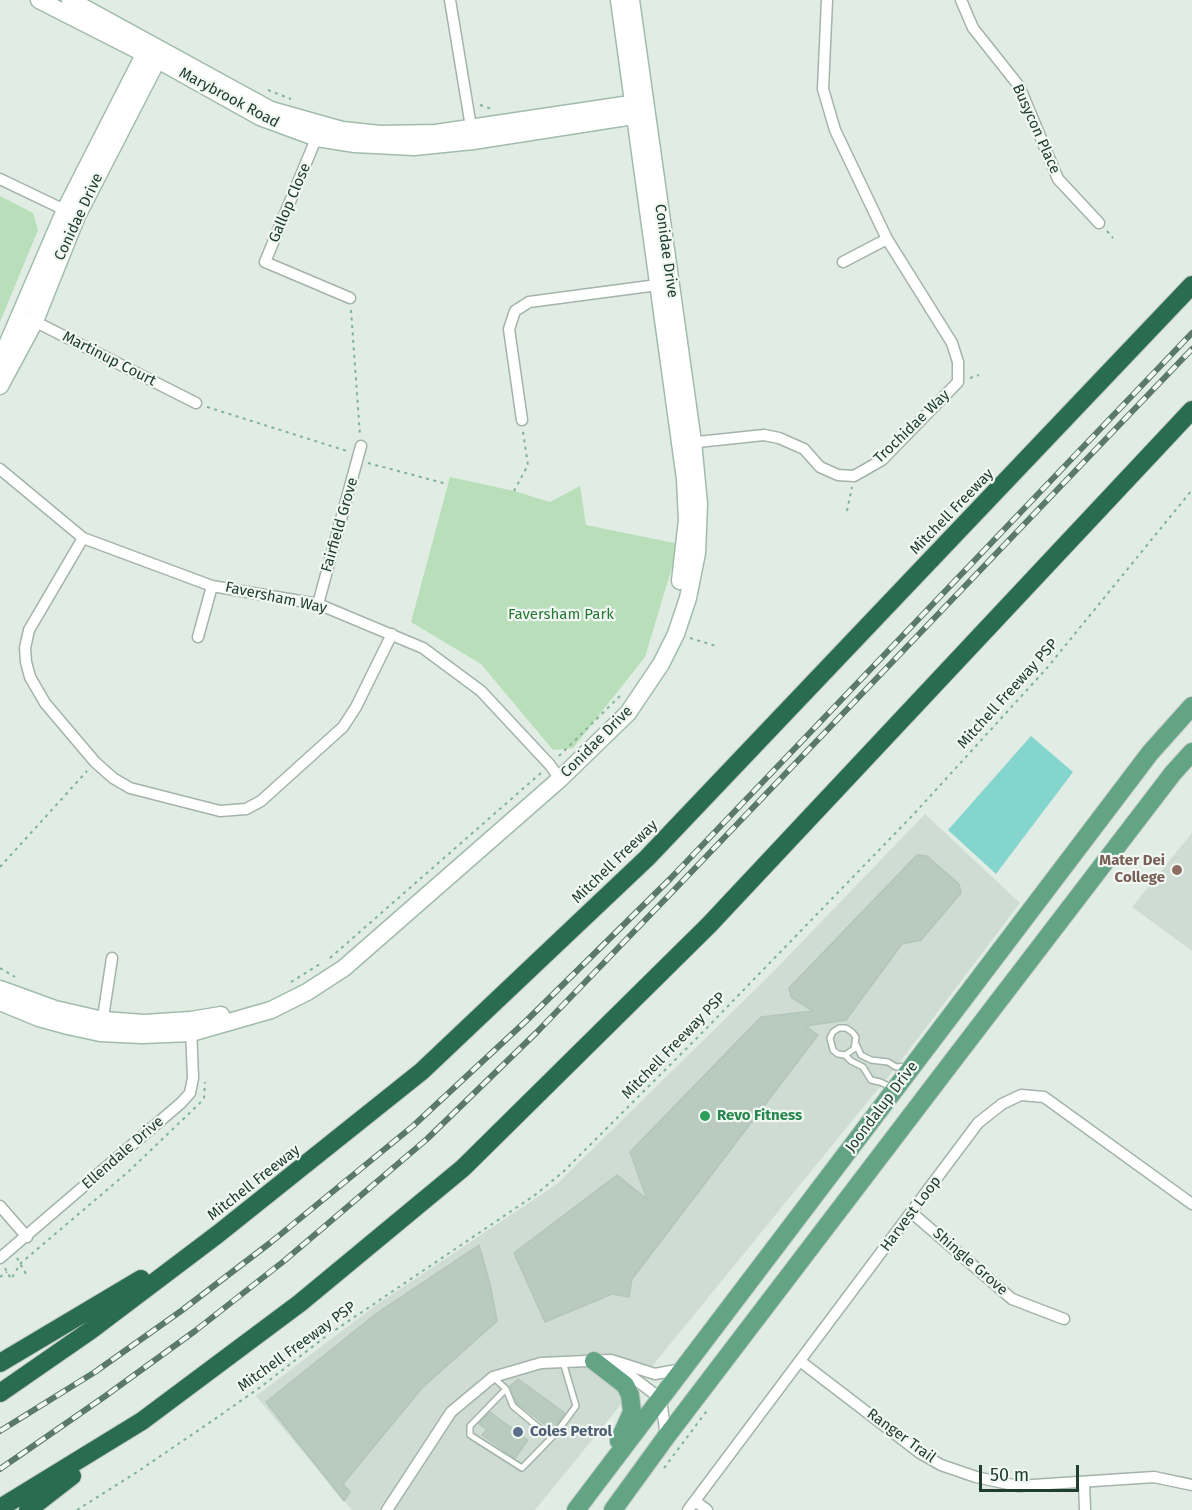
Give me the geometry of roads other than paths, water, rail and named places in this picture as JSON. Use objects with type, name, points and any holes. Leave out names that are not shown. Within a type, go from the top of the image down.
[{"type":"highway","name":"Mitchell Freeway","points":[[0,1393],[90,1330],[218,1234],[422,1071],[647,858],[1192,285]]},
{"type":"highway","points":[[28,1510],[300,1303],[464,1168],[709,925],[1192,410]]},
{"type":"highway","points":[[0,1363],[218,1234]]},
{"type":"highway","points":[[0,1508],[142,1421]]},
{"type":"main road","name":"Joondalup Drive","points":[[576,1510],[1150,753],[1192,706]]},
{"type":"main road","name":"Joondalup Drive","points":[[613,1510],[948,1067],[1173,773],[1192,752]]},
{"type":"main road","points":[[895,1089],[919,1087],[948,1067]]},
{"type":"main road","points":[[603,1361],[625,1385],[632,1403],[632,1412],[610,1465]]},
{"type":"street","name":"Marybrook Road","points":[[39,0],[69,3],[260,117],[356,144],[414,147],[472,134],[640,109]]},
{"type":"street","points":[[450,0],[472,134]]},
{"type":"street","name":"Conidae Drive","points":[[555,772],[628,713],[660,664],[676,634],[688,598],[697,553],[699,504],[687,443],[640,109],[620,0]]},
{"type":"street","name":"Conidae Drive","points":[[631,0],[640,109]]},
{"type":"street","name":"Trochidae Way","points":[[687,443],[764,435],[779,438],[804,449],[820,467],[838,475],[854,476],[882,460],[958,382],[958,362],[952,343],[887,239],[835,130],[823,89],[827,0]]},
{"type":"street","name":"Busycon Place","points":[[961,0],[973,28],[1019,86],[1058,179],[1099,223]]},
{"type":"street","name":"Conidae Drive","points":[[0,386],[71,213],[153,52]]},
{"type":"street","name":"Gallop Close","points":[[319,132],[265,262],[350,298]]},
{"type":"street","points":[[0,179],[71,213]]},
{"type":"street","points":[[843,262],[887,239]]},
{"type":"street","points":[[522,420],[509,329],[515,311],[529,302],[665,284]]},
{"type":"street","name":"Conidae Drive","points":[[0,361],[28,318]]},
{"type":"street","name":"Martinup Court","points":[[28,318],[196,404]]},
{"type":"street","name":"Conidae Drive","points":[[0,1002],[39,1018],[102,1026],[142,1035],[272,1010],[307,992],[344,968],[609,721],[648,668],[663,635],[680,583],[686,538],[687,443]]},
{"type":"street","name":"Fairfield Grove","points":[[318,604],[359,454]]},
{"type":"street","name":"Faversham Way","points":[[0,469],[83,538],[212,586],[318,604],[423,648],[481,691],[555,772]]},
{"type":"street","points":[[83,538],[29,630],[25,648],[26,662],[30,677],[45,703],[95,762],[113,778],[130,788],[219,811],[246,809],[261,801],[343,727],[356,707],[392,634]]},
{"type":"street","points":[[198,637],[212,586]]},
{"type":"street","points":[[102,1026],[112,958]]},
{"type":"street","name":"Conidae Drive","points":[[0,989],[102,1026]]},
{"type":"street","name":"Ellendale Drive","points":[[2,1262],[27,1237],[190,1093],[193,1078],[191,1027]]},
{"type":"street","name":"Harvest Loop","points":[[691,1505],[978,1123],[1002,1104],[1022,1095],[1044,1096],[1192,1204]]},
{"type":"street","points":[[0,1206],[27,1237]]},
{"type":"street","name":"Shingle Grove","points":[[912,1213],[1012,1299],[1064,1319]]},
{"type":"street","points":[[603,1361],[660,1399],[666,1437]]},
{"type":"street","points":[[387,1510],[451,1412],[494,1377],[541,1364],[563,1362],[603,1361],[655,1374],[683,1368]]},
{"type":"street","name":"Ranger Trail","points":[[800,1362],[920,1453],[940,1465],[976,1477],[1018,1486],[1154,1477],[1192,1485]]},
{"type":"street","points":[[1084,1483],[1085,1510]]},
{"type":"street","points":[[691,1505],[708,1510]]},
{"type":"lane","points":[[895,1089],[871,1080],[863,1067],[833,1050],[830,1038],[833,1032],[839,1028],[846,1028],[852,1032],[856,1037],[856,1044],[861,1055],[872,1060],[888,1062],[896,1067],[913,1066]]},
{"type":"lane","points":[[845,1055],[854,1049],[856,1044]]},
{"type":"lane","points":[[506,1389],[471,1426],[470,1435],[522,1468],[576,1406],[563,1362]]},
{"type":"lane","points":[[494,1377],[506,1389],[513,1406],[550,1438]]},
{"type":"water","points":[[1031,736],[1073,772],[996,874],[948,830]]},
{"type":"railway","points":[[0,1431],[95,1372],[181,1311],[270,1243],[413,1126],[526,1021],[670,879],[1192,333]]},
{"type":"railway","points":[[0,1469],[195,1331],[284,1261],[427,1139],[537,1032],[1192,349]]},
{"type":"place","name":"Mater Dei College","points":[[1177,870]]},
{"type":"place","name":"Revo Fitness","points":[[705,1116]]},
{"type":"place","name":"Coles Petrol","points":[[518,1432]]},
{"type":"park label","name":"Faversham Park","points":[[561,615]]}]
